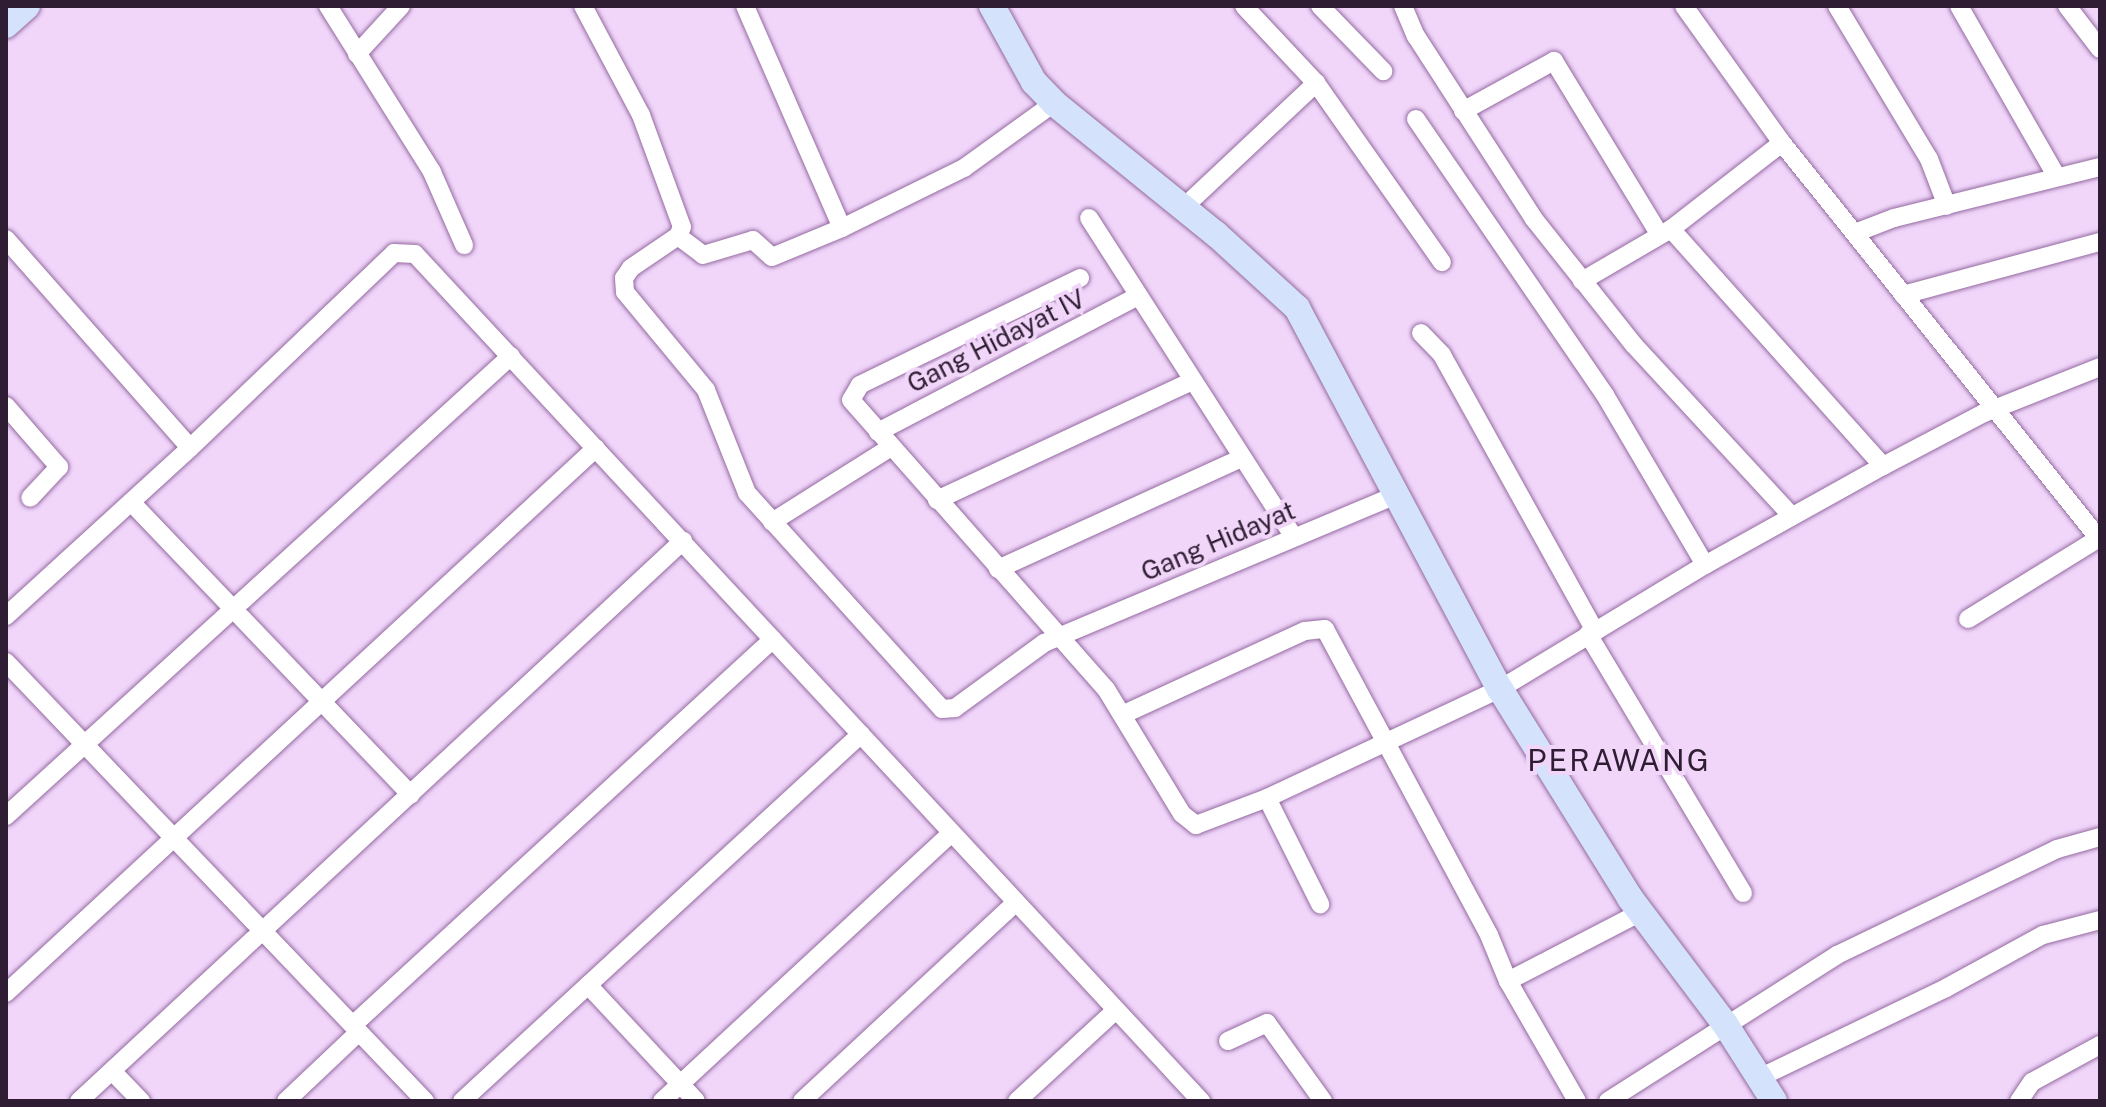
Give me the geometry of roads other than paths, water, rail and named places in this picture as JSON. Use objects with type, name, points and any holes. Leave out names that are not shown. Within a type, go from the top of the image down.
[{"type":"street","points":[[6,25],[27,6]]},
{"type":"street","points":[[328,6],[432,172],[464,245]]},
{"type":"street","points":[[357,54],[401,6]]},
{"type":"street","points":[[583,6],[641,115],[680,212],[678,236]]},
{"type":"street","points":[[745,6],[842,228]]},
{"type":"street","points":[[992,6],[1034,82],[1054,103],[1183,208],[1297,308],[1500,689],[1641,912],[1725,1024],[1768,1094],[1946,988],[2043,935],[2100,920]]},
{"type":"street","points":[[1244,6],[1316,83],[1442,262]]},
{"type":"street","points":[[1320,6],[1383,71]]},
{"type":"street","points":[[1403,6],[1463,111],[1582,281],[1792,516]]},
{"type":"street","points":[[1684,6],[1782,143],[2099,539],[1968,619]]},
{"type":"street","points":[[1837,6],[1929,159],[1947,206]]},
{"type":"street","points":[[1959,6],[2057,177]]},
{"type":"street","points":[[2067,6],[2100,49]]},
{"type":"street","points":[[1463,111],[1554,61],[1665,232],[1883,466]]},
{"type":"street","points":[[1183,208],[1316,83]]},
{"type":"street","points":[[678,236],[703,255],[755,241],[768,257],[842,228],[964,168],[1054,103]]},
{"type":"street","points":[[1416,119],[1605,395],[1705,565]]},
{"type":"street","points":[[1582,281],[1665,232],[1782,143]]},
{"type":"street","points":[[1855,233],[2100,167]]},
{"type":"street","points":[[1089,218],[1294,537]]},
{"type":"street","points":[[678,236],[631,268],[622,285],[706,390],[747,493],[772,522],[891,447]]},
{"type":"street","points":[[6,239],[190,448]]},
{"type":"street","points":[[1903,295],[2100,242]]},
{"type":"street","points":[[6,616],[399,251],[425,262],[1201,1101]]},
{"type":"street","points":[[1080,278],[854,389],[852,402],[1061,638],[1122,715],[1193,824],[1267,798],[1385,740],[1500,689],[1705,565],[1883,466],[1993,409],[2100,367]]},
{"type":"street","name":"Gang Hidayat IV","points":[[878,432],[1138,296]]},
{"type":"street","points":[[1421,333],[1442,355],[1592,632],[1743,893]]},
{"type":"street","points":[[6,816],[511,356]]},
{"type":"street","points":[[937,500],[1192,381]]},
{"type":"street","points":[[6,406],[59,467],[30,498]]},
{"type":"street","points":[[6,993],[596,448]]},
{"type":"street","points":[[998,569],[1242,458]]},
{"type":"street","name":"Gang Hidayat","points":[[772,522],[942,709],[955,708],[1044,643],[1396,495]]},
{"type":"street","points":[[131,502],[411,795]]},
{"type":"street","points":[[79,1101],[683,541]]},
{"type":"street","points":[[1122,715],[1318,627],[1333,636],[1504,965],[1508,981],[1577,1101]]},
{"type":"street","points":[[286,1101],[356,1028],[773,639]]},
{"type":"street","points":[[6,662],[425,1101]]},
{"type":"street","points":[[462,1101],[861,734]]},
{"type":"street","points":[[1267,798],[1320,904]]},
{"type":"street","points":[[662,1101],[951,833]]},
{"type":"street","points":[[1608,1101],[1837,955],[2057,849],[2100,837]]},
{"type":"street","points":[[802,1101],[1016,902]]},
{"type":"street","points":[[1508,981],[1641,912]]},
{"type":"street","points":[[588,985],[696,1101]]},
{"type":"street","points":[[1017,1101],[1116,1010]]},
{"type":"street","points":[[1228,1041],[1267,1023],[1323,1101]]},
{"type":"street","points":[[2019,1101],[2032,1082],[2100,1045]]},
{"type":"street","points":[[112,1071],[141,1101]]},
{"type":"district","name":"PERAWANG","points":[[1619,760]]}]
